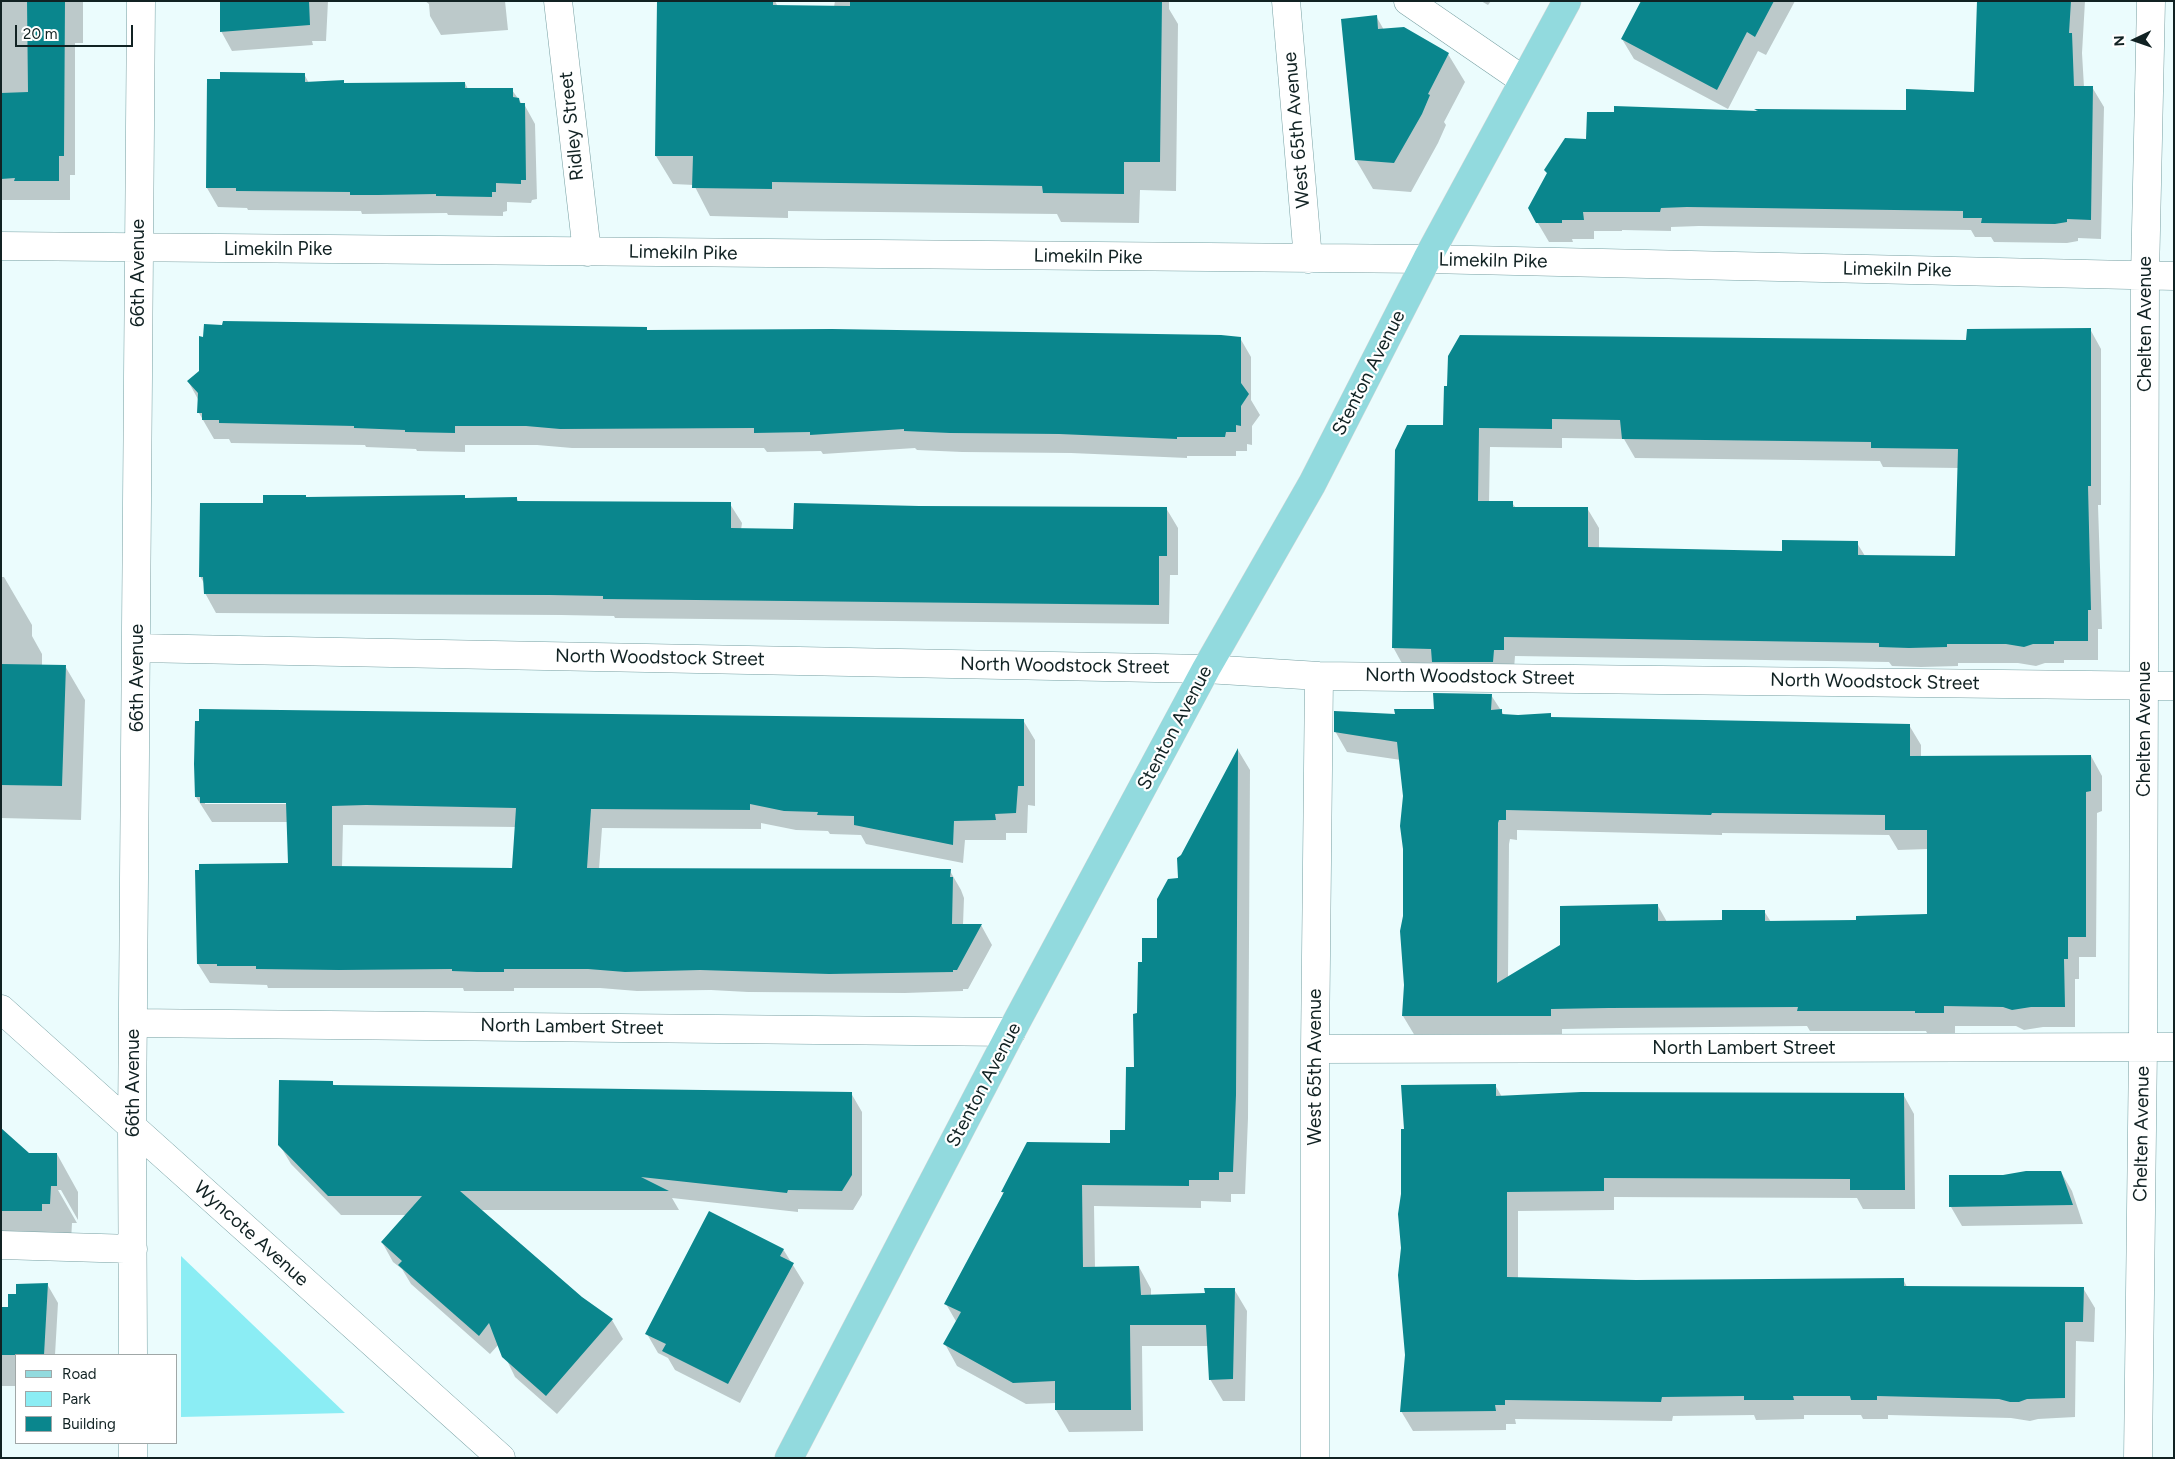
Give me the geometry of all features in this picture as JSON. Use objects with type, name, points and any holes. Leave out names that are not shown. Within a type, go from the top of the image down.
[{"type":"main road","name":"Stenton Avenue","points":[[789,1458],[1011,1032],[1206,669],[1312,484],[1427,260],[1567,1]]},
{"type":"street","name":"66th Avenue","points":[[133,1354],[132,1127],[141,1]]},
{"type":"street","name":"Ridley Street","points":[[558,1],[586,252]]},
{"type":"street","name":"West 65th Avenue","points":[[1286,1],[1308,259]]},
{"type":"street","points":[[1408,1],[1523,80]]},
{"type":"street","name":"Chelten Avenue","points":[[2138,1458],[2143,1047],[2145,276],[2150,1]]},
{"type":"street","name":"Limekiln Pike","points":[[1,246],[1427,260],[2174,276]]},
{"type":"street","name":"North Woodstock Street","points":[[137,648],[1206,669],[1318,676],[2174,686]]},
{"type":"street","name":"West 65th Avenue","points":[[1315,1458],[1315,1049],[1318,676]]},
{"type":"street","name":"Wyncote Avenue","points":[[1,1009],[502,1458]]},
{"type":"street","name":"North Lambert Street","points":[[133,1023],[1011,1032]]},
{"type":"street","name":"North Lambert Street","points":[[1315,1049],[2174,1047]]},
{"type":"street","points":[[1,1245],[133,1249]]},
{"type":"street","points":[[133,1444],[133,1458]]},
{"type":"green space","points":[[181,1256],[345,1413],[181,1417]]},
{"type":"building","points":[[27,1],[65,1],[64,156],[59,156],[59,181],[14,181],[15,178],[1,179],[1,93],[28,92]]},
{"type":"building","points":[[220,1],[309,1],[310,25],[220,32]]},
{"type":"building","points":[[657,1],[773,1],[773,5],[850,6],[850,1],[1162,1],[1160,162],[1124,162],[1124,194],[1043,193],[1042,186],[772,182],[772,189],[692,188],[693,156],[655,156]]},
{"type":"building","points":[[1641,1],[1774,1],[1755,37],[1747,32],[1717,90],[1621,39]]},
{"type":"building","points":[[1977,1],[2071,1],[2069,33],[2072,33],[2074,86],[2093,86],[2091,220],[2067,219],[2067,222],[2055,224],[1981,223],[1982,218],[1963,218],[1963,211],[1687,207],[1661,208],[1660,212],[1583,212],[1584,220],[1562,220],[1562,223],[1536,223],[1528,208],[1547,173],[1544,170],[1565,138],[1586,139],[1587,112],[1614,112],[1614,106],[1758,111],[1754,109],[1906,110],[1906,89],[1974,92]]},
{"type":"building","points":[[1377,15],[1378,29],[1404,27],[1449,53],[1428,94],[1430,95],[1422,114],[1394,163],[1355,160],[1341,19]]},
{"type":"building","points":[[220,72],[305,73],[305,82],[344,80],[344,83],[465,82],[465,88],[513,88],[513,97],[519,98],[520,103],[525,103],[526,180],[521,180],[521,184],[496,183],[496,192],[492,192],[492,197],[436,196],[436,194],[350,195],[350,192],[236,191],[236,188],[206,188],[207,79],[220,79]]},
{"type":"building","points":[[223,321],[647,327],[647,330],[832,329],[1221,335],[1241,337],[1241,383],[1249,394],[1241,406],[1241,426],[1236,425],[1236,432],[1226,432],[1225,437],[1177,437],[1177,439],[1059,434],[950,433],[904,431],[904,429],[810,435],[810,432],[754,433],[754,428],[560,429],[526,426],[455,426],[455,433],[405,432],[405,430],[354,428],[354,426],[219,423],[219,420],[202,420],[202,413],[197,413],[198,393],[187,381],[199,371],[199,336],[203,337],[204,324],[222,325]]},
{"type":"building","points":[[2091,328],[2091,486],[2088,486],[2091,610],[2088,610],[2088,641],[2054,641],[2054,644],[2033,644],[2024,647],[2006,644],[1947,644],[1947,647],[1909,648],[1879,647],[1879,643],[1504,637],[1504,650],[1494,650],[1493,662],[1432,662],[1431,649],[1392,648],[1395,450],[1407,425],[1443,425],[1444,386],[1447,386],[1448,356],[1460,335],[1966,340],[1967,329]],"holes":[[[1552,419],[1620,420],[1622,439],[1871,442],[1871,448],[1958,449],[1955,556],[1858,555],[1858,541],[1782,540],[1782,551],[1588,547],[1588,507],[1513,507],[1513,501],[1478,501],[1479,428],[1552,429]]]},
{"type":"building","points":[[263,495],[306,495],[306,497],[465,495],[465,498],[517,497],[517,501],[731,502],[731,528],[793,529],[794,503],[919,506],[1167,507],[1167,556],[1159,556],[1159,605],[603,599],[603,596],[549,595],[204,594],[203,577],[199,577],[200,503],[263,503]]},
{"type":"building","points":[[1,664],[66,665],[62,786],[1,785]]},
{"type":"building","points":[[1433,693],[1492,694],[1491,710],[1502,709],[1502,714],[1551,713],[1551,717],[1910,724],[1910,756],[2091,755],[2091,791],[2086,792],[2086,937],[2068,937],[2068,959],[2064,959],[2065,1007],[2031,1007],[2012,1010],[2003,1007],[1944,1006],[1944,1013],[1915,1013],[1915,1011],[1797,1011],[1798,1007],[1609,1008],[1551,1009],[1551,1016],[1402,1016],[1404,985],[1400,931],[1403,916],[1403,849],[1400,826],[1403,796],[1397,742],[1334,732],[1334,711],[1395,714],[1394,709],[1434,709]],"holes":[[[1506,810],[1711,815],[1712,813],[1885,815],[1885,830],[1927,830],[1927,914],[1856,916],[1856,920],[1765,921],[1765,910],[1722,910],[1722,920],[1658,921],[1658,904],[1560,906],[1560,945],[1497,983],[1498,823],[1499,820],[1506,820]]]},
{"type":"building","points":[[199,709],[1024,719],[1024,786],[1018,786],[1016,813],[995,814],[996,820],[954,821],[953,845],[854,825],[854,816],[817,815],[818,812],[784,811],[750,804],[750,810],[591,809],[587,868],[951,869],[950,877],[953,877],[952,924],[982,924],[957,970],[953,970],[953,972],[829,974],[700,970],[625,972],[588,969],[504,969],[504,972],[477,972],[452,971],[452,969],[256,969],[256,966],[217,966],[217,964],[197,964],[195,870],[199,870],[199,864],[288,863],[286,803],[200,803],[200,797],[195,797],[194,764],[195,721],[199,721]],"holes":[[[332,806],[516,808],[512,868],[332,866]]]},
{"type":"building","points":[[1238,748],[1236,1095],[1233,1172],[1219,1172],[1219,1180],[1189,1180],[1189,1186],[1082,1185],[1083,1267],[1139,1266],[1141,1295],[1205,1293],[1204,1288],[1235,1288],[1233,1379],[1209,1380],[1206,1325],[1130,1325],[1131,1410],[1055,1410],[1055,1381],[1013,1383],[943,1344],[961,1312],[944,1304],[1004,1192],[1001,1192],[1027,1142],[1110,1143],[1110,1130],[1125,1130],[1126,1067],[1134,1067],[1133,1014],[1137,1013],[1138,962],[1142,962],[1142,938],[1157,938],[1157,899],[1168,879],[1178,878],[1177,858],[1181,855]]},
{"type":"building","points":[[279,1080],[333,1081],[333,1085],[852,1092],[852,1175],[842,1191],[788,1190],[787,1193],[641,1177],[669,1191],[460,1191],[582,1297],[613,1319],[546,1396],[502,1357],[489,1323],[479,1336],[398,1265],[402,1261],[381,1242],[422,1196],[328,1196],[278,1145]]},
{"type":"building","points":[[1496,1084],[1496,1096],[1581,1092],[1904,1093],[1905,1190],[1850,1190],[1850,1179],[1604,1178],[1604,1191],[1507,1192],[1507,1277],[1636,1280],[1904,1278],[1904,1286],[2084,1287],[2083,1322],[2065,1322],[2065,1398],[2027,1399],[2019,1402],[1999,1399],[1877,1396],[1877,1400],[1851,1400],[1850,1396],[1793,1396],[1794,1400],[1744,1400],[1744,1396],[1662,1397],[1661,1402],[1505,1400],[1505,1405],[1495,1405],[1496,1411],[1400,1412],[1405,1355],[1398,1275],[1401,1248],[1398,1214],[1401,1194],[1401,1129],[1404,1129],[1401,1085]]},
{"type":"building","points":[[1,1128],[29,1153],[57,1153],[57,1186],[51,1186],[50,1204],[42,1204],[42,1211],[1,1211]]},
{"type":"building","points":[[2026,1171],[2061,1171],[2073,1205],[1949,1207],[1949,1175],[2003,1175]]},
{"type":"building","points":[[709,1211],[784,1249],[780,1256],[794,1263],[728,1384],[662,1351],[666,1344],[645,1334]]},
{"type":"building","points":[[48,1283],[44,1354],[1,1355],[1,1307],[8,1307],[8,1294],[16,1294],[16,1284]]}]
